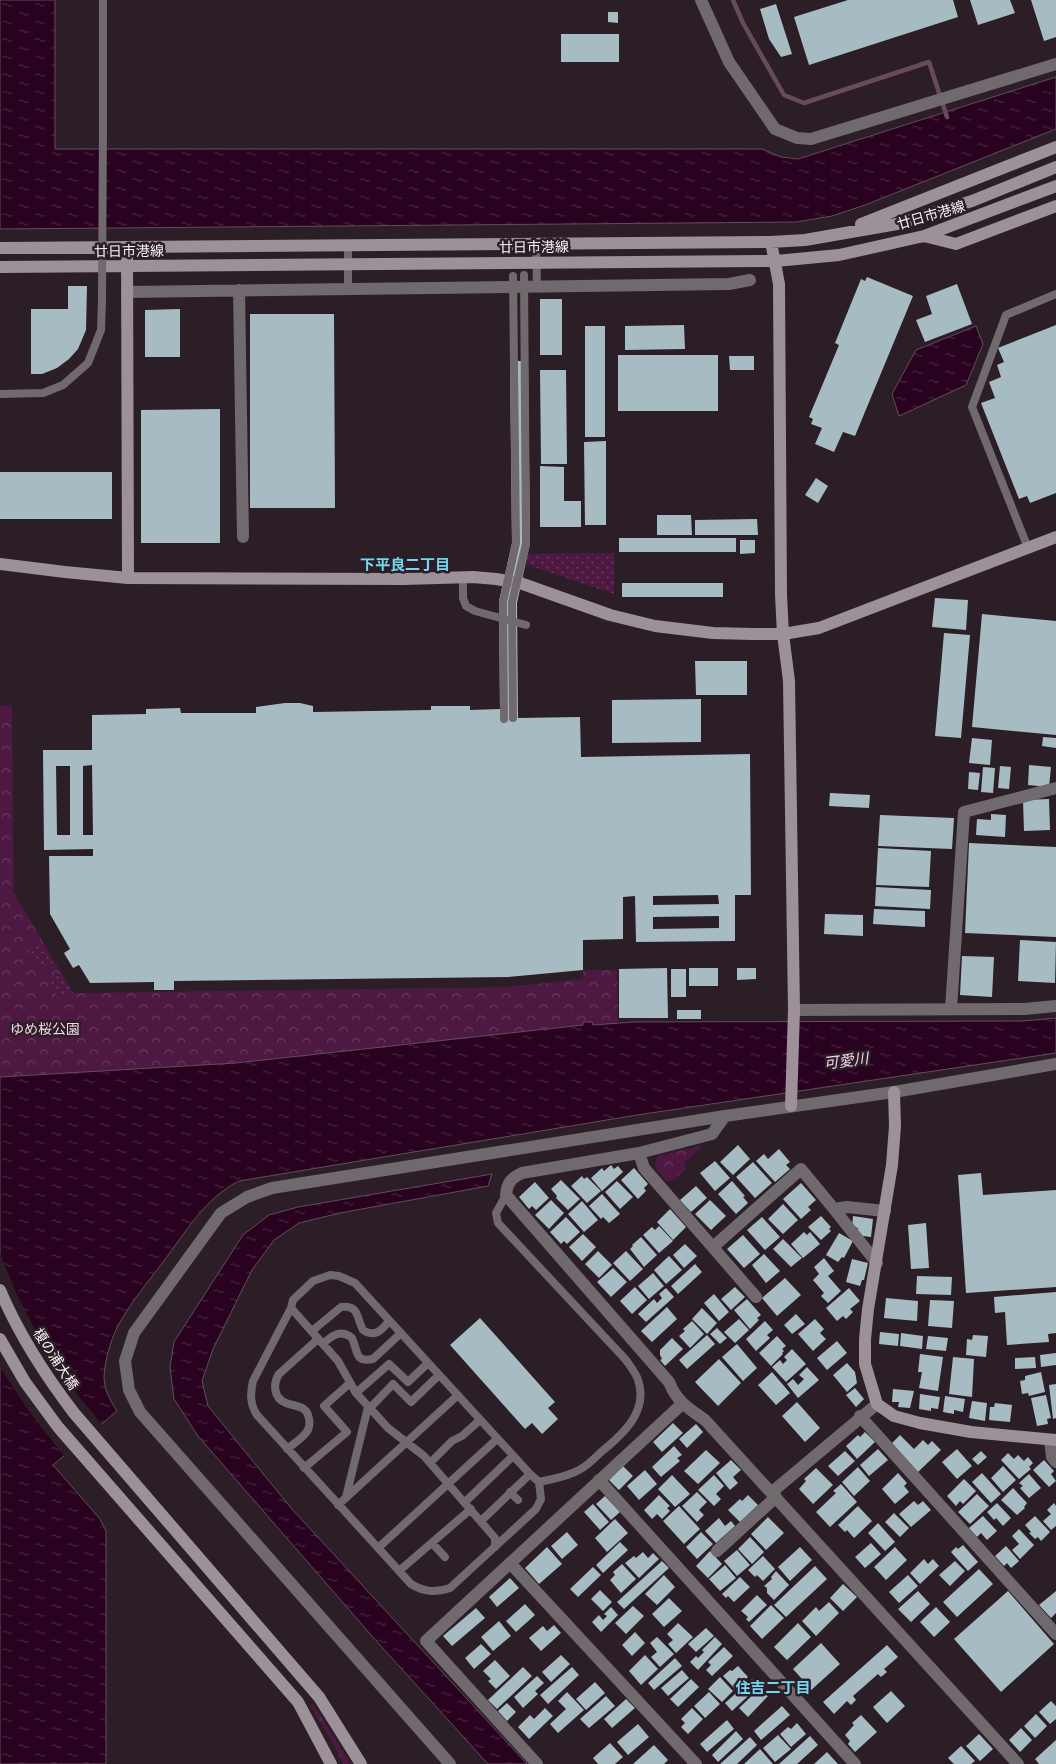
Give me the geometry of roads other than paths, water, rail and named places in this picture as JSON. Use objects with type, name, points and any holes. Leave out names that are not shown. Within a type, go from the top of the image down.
[{"type":"street","points":[[701,0],[730,62],[775,130],[797,138],[810,138],[1056,64]]},
{"type":"street","points":[[838,233],[1056,147]]},
{"type":"street","name":"廿日市港線","points":[[0,248],[771,242],[805,240],[897,224],[972,201],[1056,168]]},
{"type":"street","name":"廿日市港線","points":[[0,267],[776,261],[840,255],[924,236],[1056,186]]},
{"type":"street","points":[[924,236],[956,244],[1056,206]]},
{"type":"street","points":[[771,242],[780,284],[781,595],[783,634],[789,681],[794,1015],[792,1101]]},
{"type":"street","points":[[127,247],[128,578]]},
{"type":"street","points":[[127,292],[348,289],[518,281],[537,286],[730,284],[750,280]]},
{"type":"street","points":[[239,290],[243,536]]},
{"type":"street","points":[[0,564],[128,578],[403,579],[463,577],[496,579],[520,583],[610,615],[655,626],[713,633],[783,634],[819,628],[1056,537]]},
{"type":"street","points":[[952,1009],[964,812],[1056,788]]},
{"type":"street","points":[[794,1015],[1056,1006]]},
{"type":"street","points":[[450,1764],[140,1412],[129,1390],[125,1361],[134,1333],[221,1213],[247,1196],[272,1188],[726,1116],[792,1101],[894,1092],[1056,1064]]},
{"type":"street","points":[[894,1092],[892,1165],[868,1309],[865,1338],[865,1364],[877,1404],[894,1416],[920,1423],[971,1432],[1053,1440],[1052,1457],[1056,1462]]},
{"type":"street","points":[[726,1116],[712,1134],[639,1153],[522,1174],[512,1178],[507,1187],[506,1195],[669,1382],[673,1392],[682,1404],[705,1420],[1018,1764]]},
{"type":"street","points":[[639,1153],[644,1168],[756,1297]]},
{"type":"street","points":[[714,1247],[801,1169],[877,1263]]},
{"type":"street","points":[[834,1209],[847,1207],[885,1211]]},
{"type":"street","name":"榎の浦大橋","points":[[0,1290],[16,1325],[43,1370],[74,1414],[319,1697],[361,1764]]},
{"type":"street","points":[[0,1339],[41,1405],[80,1453],[298,1702],[331,1764]]},
{"type":"street","points":[[538,1764],[426,1642],[682,1404]]},
{"type":"street","points":[[717,1550],[774,1494],[860,1416],[877,1404]]},
{"type":"street","points":[[860,1416],[1056,1634]]},
{"type":"street","points":[[599,1480],[855,1764]]},
{"type":"street","points":[[510,1563],[696,1764]]},
{"type":"lane","points":[[0,394],[43,393],[64,385],[88,363],[101,330],[103,0]]},
{"type":"lane","points":[[536,244],[537,286]]},
{"type":"lane","points":[[348,245],[348,289]]},
{"type":"lane","points":[[504,718],[503,602],[516,543],[515,361],[518,281]]},
{"type":"lane","points":[[513,718],[512,602],[526,544],[524,361],[518,281]]},
{"type":"lane","points":[[1028,548],[972,407],[1006,315],[1056,294]]},
{"type":"lane","points":[[463,577],[463,598],[466,606],[475,611],[526,625]]},
{"type":"lane","points":[[506,1195],[496,1213],[498,1223],[626,1360],[638,1379],[640,1392],[637,1413],[628,1428],[609,1445],[580,1470],[560,1478],[539,1482]]},
{"type":"lane","points":[[339,1276],[355,1283],[530,1474],[539,1482],[542,1494],[539,1504],[495,1547],[450,1588],[426,1591],[411,1584],[304,1468],[252,1408],[253,1381],[291,1308],[293,1300],[313,1281],[321,1277],[339,1276]]},
{"type":"lane","points":[[312,1332],[341,1307],[354,1310],[363,1330],[371,1334],[379,1332],[389,1321]]},
{"type":"lane","points":[[291,1308],[338,1361],[356,1393],[388,1428],[424,1456],[482,1520],[496,1538],[495,1547]]},
{"type":"lane","points":[[287,1449],[305,1434],[310,1422],[304,1409],[286,1403],[277,1396],[275,1390],[276,1378],[279,1374],[321,1342],[335,1334],[344,1334],[352,1338],[358,1355],[370,1360],[401,1333]]},
{"type":"lane","points":[[356,1393],[389,1364],[408,1382],[428,1363]]},
{"type":"lane","points":[[346,1497],[369,1407],[393,1384],[412,1402],[439,1375]]},
{"type":"lane","points":[[304,1468],[347,1432],[324,1406],[350,1383]]},
{"type":"lane","points":[[338,1505],[458,1396]]},
{"type":"lane","points":[[430,1463],[452,1441],[462,1436],[480,1420]]},
{"type":"lane","points":[[378,1548],[497,1439]]},
{"type":"lane","points":[[465,1502],[513,1456]]},
{"type":"lane","points":[[482,1520],[530,1474]]},
{"type":"lane","points":[[510,1492],[518,1500]]},
{"type":"lane","points":[[399,1571],[471,1509]]},
{"type":"lane","points":[[432,1543],[445,1557]]},
{"type":"water","points":[[0,0],[55,0],[55,149],[762,149],[781,157],[798,159],[1056,77],[1056,129],[865,205],[832,216],[796,222],[0,229]]},
{"type":"water","points":[[976,326],[983,344],[966,385],[899,416],[892,394],[916,350]]},
{"type":"water","name":"可愛川","points":[[1056,1018],[1056,1053],[637,1115],[239,1181],[227,1188],[206,1206],[188,1228],[134,1300],[113,1336],[106,1363],[104,1381],[106,1390],[117,1411],[53,1465],[100,1519],[106,1531],[106,1764],[0,1764],[0,1077],[236,1063],[583,1025],[583,1022],[592,1022],[593,1025],[634,1022],[1022,1021]]},
{"type":"water","points":[[492,1174],[488,1186],[340,1213],[299,1223],[274,1240],[252,1270],[213,1349],[202,1381],[208,1406],[291,1508],[527,1764],[488,1764],[371,1635],[198,1436],[174,1399],[170,1367],[174,1342],[243,1235],[269,1215],[298,1207]]},
{"type":"waterway","points":[[733,0],[743,23],[784,95],[804,103],[929,62],[947,117]]},
{"type":"district","name":"下平良二丁目","points":[[405,565]]},
{"type":"district","name":"住吉二丁目","points":[[773,1688]]},
{"type":"park label","name":"ゆめ桜公園","points":[[45,1029]]}]
